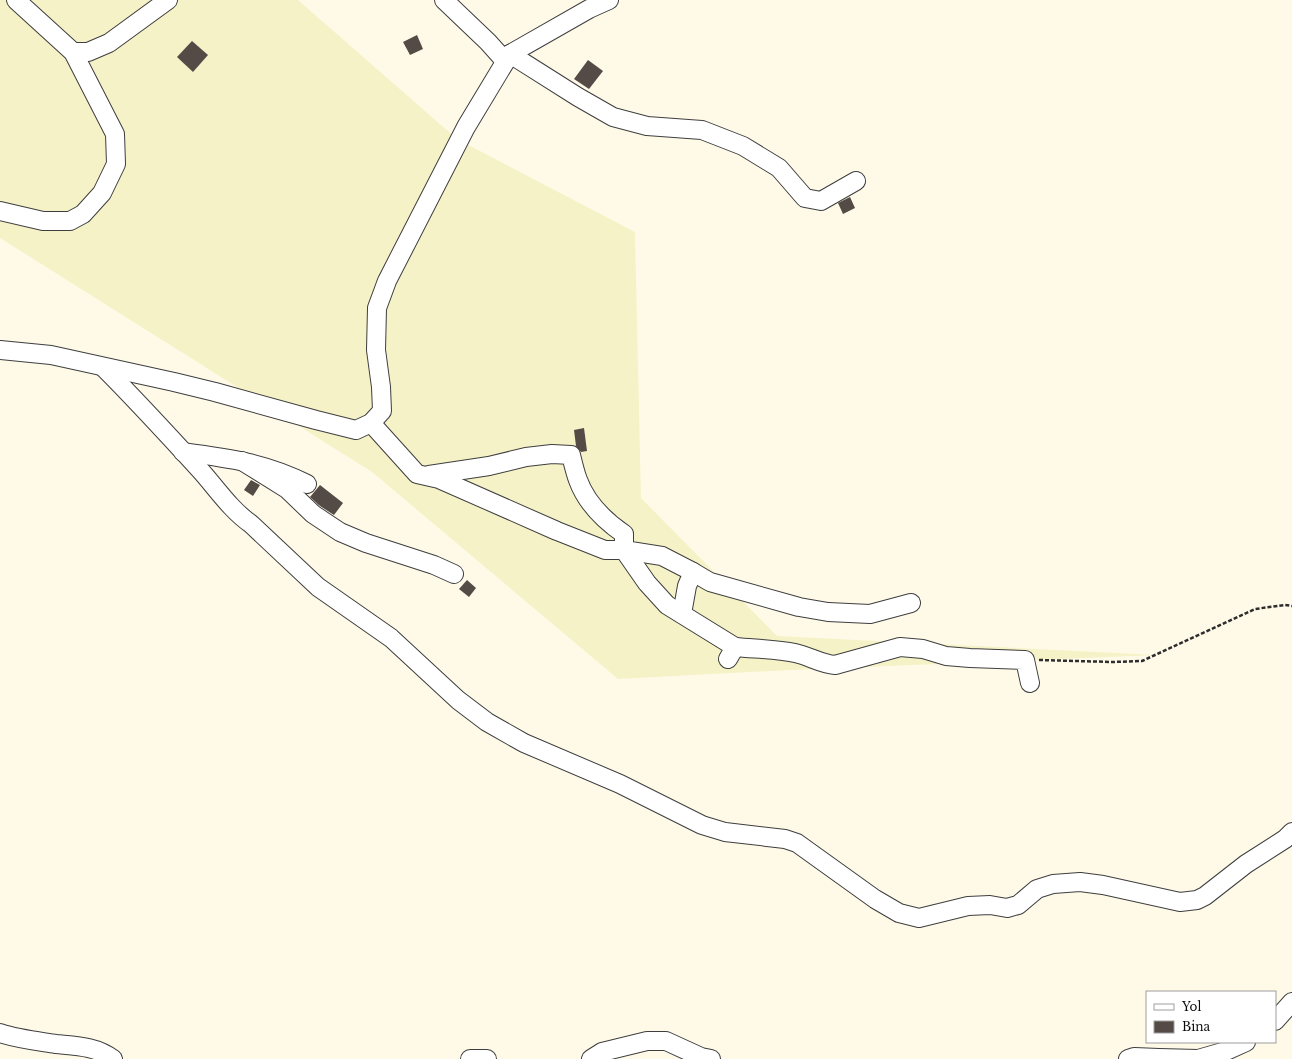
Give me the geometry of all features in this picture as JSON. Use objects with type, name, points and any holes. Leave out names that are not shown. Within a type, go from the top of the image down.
[{"type":"street","points":[[0,211],[43,221],[70,221],[83,214],[102,192],[116,164],[114,134],[73,52],[16,0]]},
{"type":"street","points":[[73,52],[88,52],[109,43],[168,0]]},
{"type":"street","points":[[444,0],[488,42],[508,58],[613,117],[647,126],[702,130],[742,146],[778,168],[805,198],[821,201],[856,181]]},
{"type":"street","points":[[0,350],[51,355],[181,383],[356,430],[371,423],[382,411],[381,387],[376,350],[377,308],[386,281],[466,127],[508,58],[589,9],[609,0]]},
{"type":"street","points":[[103,367],[149,413],[239,516],[251,524],[318,587],[391,638],[458,700],[487,722],[524,743],[620,784],[702,824],[725,832],[785,839],[797,843],[875,899],[899,913],[919,918],[968,906],[990,905],[1007,908],[1018,905],[1037,889],[1053,884],[1080,882],[1103,885],[1180,902],[1197,900],[1205,896],[1246,864],[1285,839],[1292,832]]},
{"type":"street","points":[[371,423],[417,474],[438,479],[557,531],[605,550],[624,550],[662,556],[710,582],[799,607],[828,612],[870,614],[901,607],[911,603]]},
{"type":"street","points":[[183,452],[250,462],[288,474],[307,484]]},
{"type":"street","points":[[426,476],[489,466],[526,457],[552,454],[571,455],[578,480],[590,502],[611,525],[624,534],[624,550],[647,583],[667,605],[682,614],[731,653],[777,650],[797,653],[828,665],[835,665],[900,647],[924,649],[954,657],[1025,660],[1030,683]]},
{"type":"street","points":[[242,461],[287,489],[313,514],[340,532],[366,543],[434,565],[454,574]]},
{"type":"street","points":[[682,614],[687,586],[692,572]]},
{"type":"street","points":[[1276,1020],[1292,1002]]},
{"type":"street","points":[[0,1033],[44,1042],[93,1048],[113,1059]]},
{"type":"street","points":[[591,1059],[602,1052],[647,1041],[666,1041],[700,1057],[711,1059]]},
{"type":"street","points":[[1128,1059],[1134,1057],[1198,1059],[1226,1051],[1244,1043]]},
{"type":"street","points":[[470,1059],[487,1059]]},
{"type":"path","points":[[1025,660],[1113,662],[1142,661],[1255,609],[1285,605],[1292,606]]},
{"type":"shaded area","points":[[0,0],[298,0],[457,139],[635,232],[641,498],[777,636],[1157,655],[790,670],[618,679],[372,472],[0,238]]},
{"type":"building","points":[[417,35],[423,49],[410,55],[403,42]]},
{"type":"building","points":[[192,41],[208,55],[193,72],[177,57]]},
{"type":"building","points":[[588,60],[603,71],[589,89],[574,79]]},
{"type":"building","points":[[850,197],[855,208],[843,214],[838,203]]},
{"type":"building","points":[[584,428],[587,451],[581,452],[576,446],[574,430]]},
{"type":"building","points":[[251,480],[260,485],[253,496],[244,490]]},
{"type":"building","points":[[320,485],[343,503],[334,515],[310,497]]},
{"type":"building","points":[[467,580],[476,588],[469,597],[459,589]]}]
